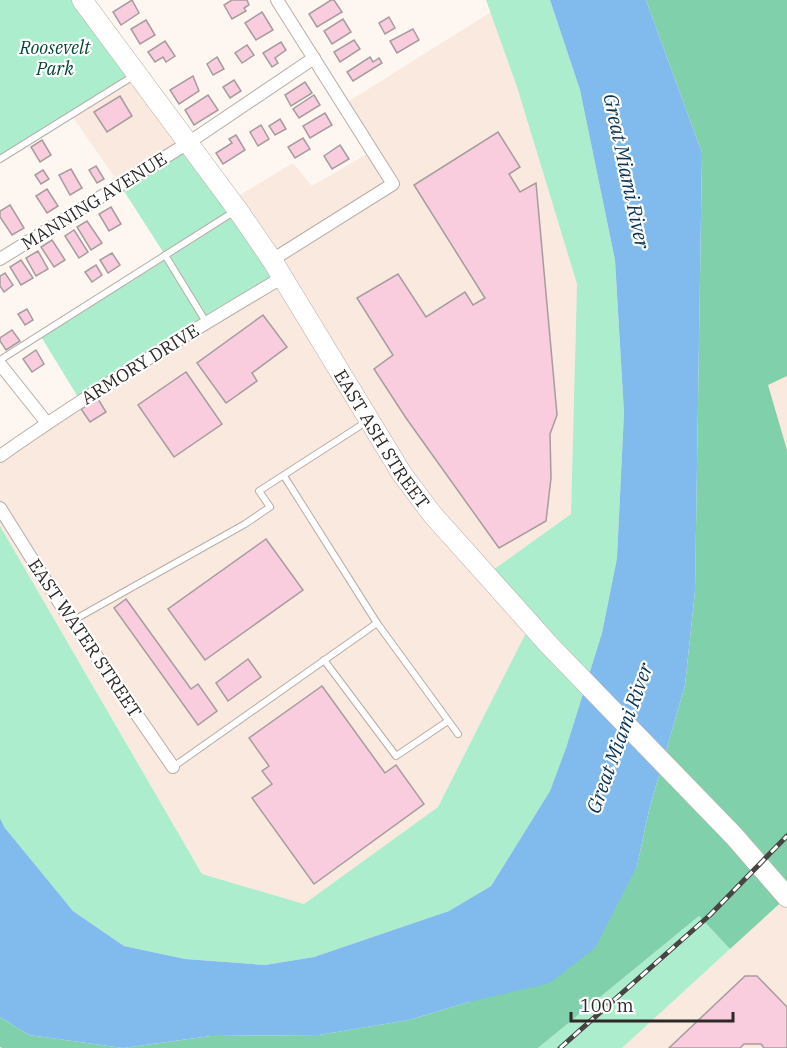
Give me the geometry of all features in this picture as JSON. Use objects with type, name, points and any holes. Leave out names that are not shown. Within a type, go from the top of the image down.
[{"type":"main road","name":"EAST ASH STREET","points":[[82,0],[272,260],[402,474],[432,514],[549,645],[734,836],[787,897]]},
{"type":"main road","name":"EAST ASH STREET","points":[[734,836],[787,883]]},
{"type":"street","points":[[272,260],[393,184],[277,0]]},
{"type":"street","name":"MANNING AVENUE","points":[[0,259],[188,143],[314,58]]},
{"type":"street","name":"ARMORY DRIVE","points":[[0,456],[47,423],[206,322],[283,277]]},
{"type":"street","points":[[0,362],[47,423]]},
{"type":"street","name":"EAST WATER STREET","points":[[0,508],[72,621],[173,767]]},
{"type":"lane","points":[[0,159],[136,75]]},
{"type":"lane","points":[[0,362],[237,210]]},
{"type":"lane","points":[[165,255],[206,322]]},
{"type":"lane","points":[[72,621],[245,524],[270,507],[259,491],[369,420]]},
{"type":"lane","points":[[284,477],[377,623],[458,734]]},
{"type":"lane","points":[[173,767],[377,623]]},
{"type":"lane","points":[[324,660],[396,756],[448,721]]},
{"type":"shaded area","points":[[491,12],[517,87],[577,284],[571,514],[486,575],[531,625],[438,807],[304,904],[202,874],[0,526],[0,456],[206,322],[230,201],[293,163],[312,186],[372,151],[343,105]]},
{"type":"shaded area","points":[[136,75],[188,143],[120,185],[71,114]]},
{"type":"shaded area","points":[[787,376],[787,450],[767,385]]},
{"type":"shaded area","points":[[787,897],[787,1048],[622,1048],[730,949]]},
{"type":"green space","name":"Roosevelt Park","points":[[0,0],[82,0],[136,75],[0,159]]},
{"type":"green space","points":[[486,0],[550,0],[580,90],[615,260],[624,413],[617,558],[602,633],[550,791],[491,886],[449,911],[314,957],[265,965],[185,959],[124,946],[73,911],[3,827],[0,818],[0,526],[202,874],[304,904],[438,807],[530,625],[486,575],[571,514],[577,284],[517,87]]},
{"type":"green space","points":[[646,0],[787,0],[787,376],[768,385],[787,450],[787,897],[730,949],[699,916],[538,1048],[123,1048],[211,1036],[319,1035],[409,1020],[469,1002],[637,866],[649,810],[685,685],[695,591],[702,153]]},
{"type":"green space","points":[[188,143],[283,277],[81,402],[40,335],[165,255],[120,185]]},
{"type":"green space","points":[[699,916],[730,949],[622,1048],[538,1048]]},
{"type":"green space","points":[[0,1017],[29,1035],[123,1048],[2,1048],[0,1047]]},
{"type":"water","name":"Great Miami River","points":[[550,0],[646,0],[702,153],[695,591],[685,685],[649,810],[637,866],[595,948],[550,983],[469,1002],[409,1020],[319,1035],[211,1036],[123,1048],[29,1035],[0,1017],[0,818],[4,827],[73,911],[124,946],[185,959],[265,965],[314,957],[449,911],[491,886],[550,791],[602,633],[617,558],[624,413],[615,260],[580,90]]},
{"type":"building","points":[[132,0],[139,13],[121,25],[113,12]]},
{"type":"building","points":[[232,0],[247,0],[249,5],[244,8],[246,11],[232,19],[224,5]]},
{"type":"building","points":[[334,0],[342,12],[317,27],[309,14]]},
{"type":"building","points":[[262,12],[273,30],[256,40],[245,23]]},
{"type":"building","points":[[389,17],[395,28],[385,34],[379,23]]},
{"type":"building","points":[[343,19],[351,32],[332,44],[324,31]]},
{"type":"building","points":[[146,20],[155,35],[140,44],[131,29]]},
{"type":"building","points":[[413,29],[419,40],[397,53],[390,41]]},
{"type":"building","points":[[354,40],[360,49],[340,62],[334,52]]},
{"type":"building","points":[[165,41],[175,56],[166,62],[163,57],[155,62],[148,52]]},
{"type":"building","points":[[281,42],[286,50],[275,58],[278,63],[272,67],[263,53]]},
{"type":"building","points":[[247,45],[254,55],[242,63],[235,53]]},
{"type":"building","points":[[217,57],[224,69],[213,75],[207,64]]},
{"type":"building","points":[[370,57],[373,62],[379,58],[382,63],[353,81],[347,72]]},
{"type":"building","points":[[193,76],[199,91],[179,104],[170,90]]},
{"type":"building","points":[[234,80],[241,91],[230,98],[223,87]]},
{"type":"building","points":[[305,82],[312,93],[291,106],[285,95]]},
{"type":"building","points":[[208,95],[218,110],[194,125],[185,110]]},
{"type":"building","points":[[314,95],[320,105],[299,118],[293,109]]},
{"type":"building","points":[[120,96],[132,116],[107,132],[94,112]]},
{"type":"building","points":[[325,113],[332,125],[310,138],[303,126]]},
{"type":"building","points":[[280,119],[286,129],[275,135],[269,126]]},
{"type":"building","points":[[261,125],[269,139],[258,146],[250,132]]},
{"type":"building","points":[[498,132],[520,167],[509,174],[520,192],[536,183],[557,415],[550,434],[551,478],[546,521],[499,548],[406,418],[374,369],[393,355],[357,298],[398,274],[426,317],[465,292],[473,305],[485,298],[414,185]]},
{"type":"building","points":[[236,135],[245,150],[223,164],[216,153],[232,143],[229,139]]},
{"type":"building","points":[[303,138],[310,149],[295,158],[288,147]]},
{"type":"building","points":[[42,140],[51,155],[40,162],[31,147]]},
{"type":"building","points":[[340,145],[349,159],[332,169],[324,156]]},
{"type":"building","points":[[96,166],[104,179],[97,183],[89,170]]},
{"type":"building","points":[[71,169],[82,188],[70,195],[59,175]]},
{"type":"building","points":[[43,170],[49,179],[41,184],[35,175]]},
{"type":"building","points":[[47,189],[58,206],[47,213],[36,196]]},
{"type":"building","points":[[10,205],[24,228],[12,235],[0,217],[0,211]]},
{"type":"building","points":[[111,207],[121,224],[109,231],[99,214]]},
{"type":"building","points":[[87,221],[102,243],[91,250],[77,227]]},
{"type":"building","points":[[74,230],[88,252],[79,258],[65,236]]},
{"type":"building","points":[[52,240],[65,260],[54,267],[41,247]]},
{"type":"building","points":[[38,251],[48,269],[36,276],[26,258]]},
{"type":"building","points":[[112,253],[120,265],[108,273],[100,260]]},
{"type":"building","points":[[21,260],[33,278],[21,285],[10,267]]},
{"type":"building","points":[[96,265],[102,275],[92,282],[85,272]]},
{"type":"building","points":[[5,273],[13,285],[4,292],[0,286],[0,276]]},
{"type":"building","points":[[27,309],[33,320],[25,325],[18,314]]},
{"type":"building","points":[[263,315],[287,347],[252,373],[257,381],[226,403],[197,363]]},
{"type":"building","points":[[12,330],[20,341],[6,350],[0,338]]},
{"type":"building","points":[[36,350],[44,364],[32,372],[23,359]]},
{"type":"building","points":[[186,372],[222,424],[174,457],[138,405]]},
{"type":"building","points":[[98,399],[106,412],[90,422],[81,409]]},
{"type":"building","points":[[266,539],[303,590],[205,660],[168,609]]},
{"type":"building","points":[[126,599],[191,689],[198,684],[217,711],[198,725],[114,608]]},
{"type":"building","points":[[248,659],[261,677],[228,701],[216,683]]},
{"type":"building","points":[[322,686],[385,773],[396,765],[424,804],[314,884],[252,798],[272,784],[262,771],[269,766],[249,738]]},
{"type":"building","points":[[745,976],[757,976],[787,1007],[787,1048],[764,1048],[761,1044],[744,1044],[740,1048],[669,1048]]},
{"type":"railway","points":[[560,1048],[710,915],[787,836]]}]
